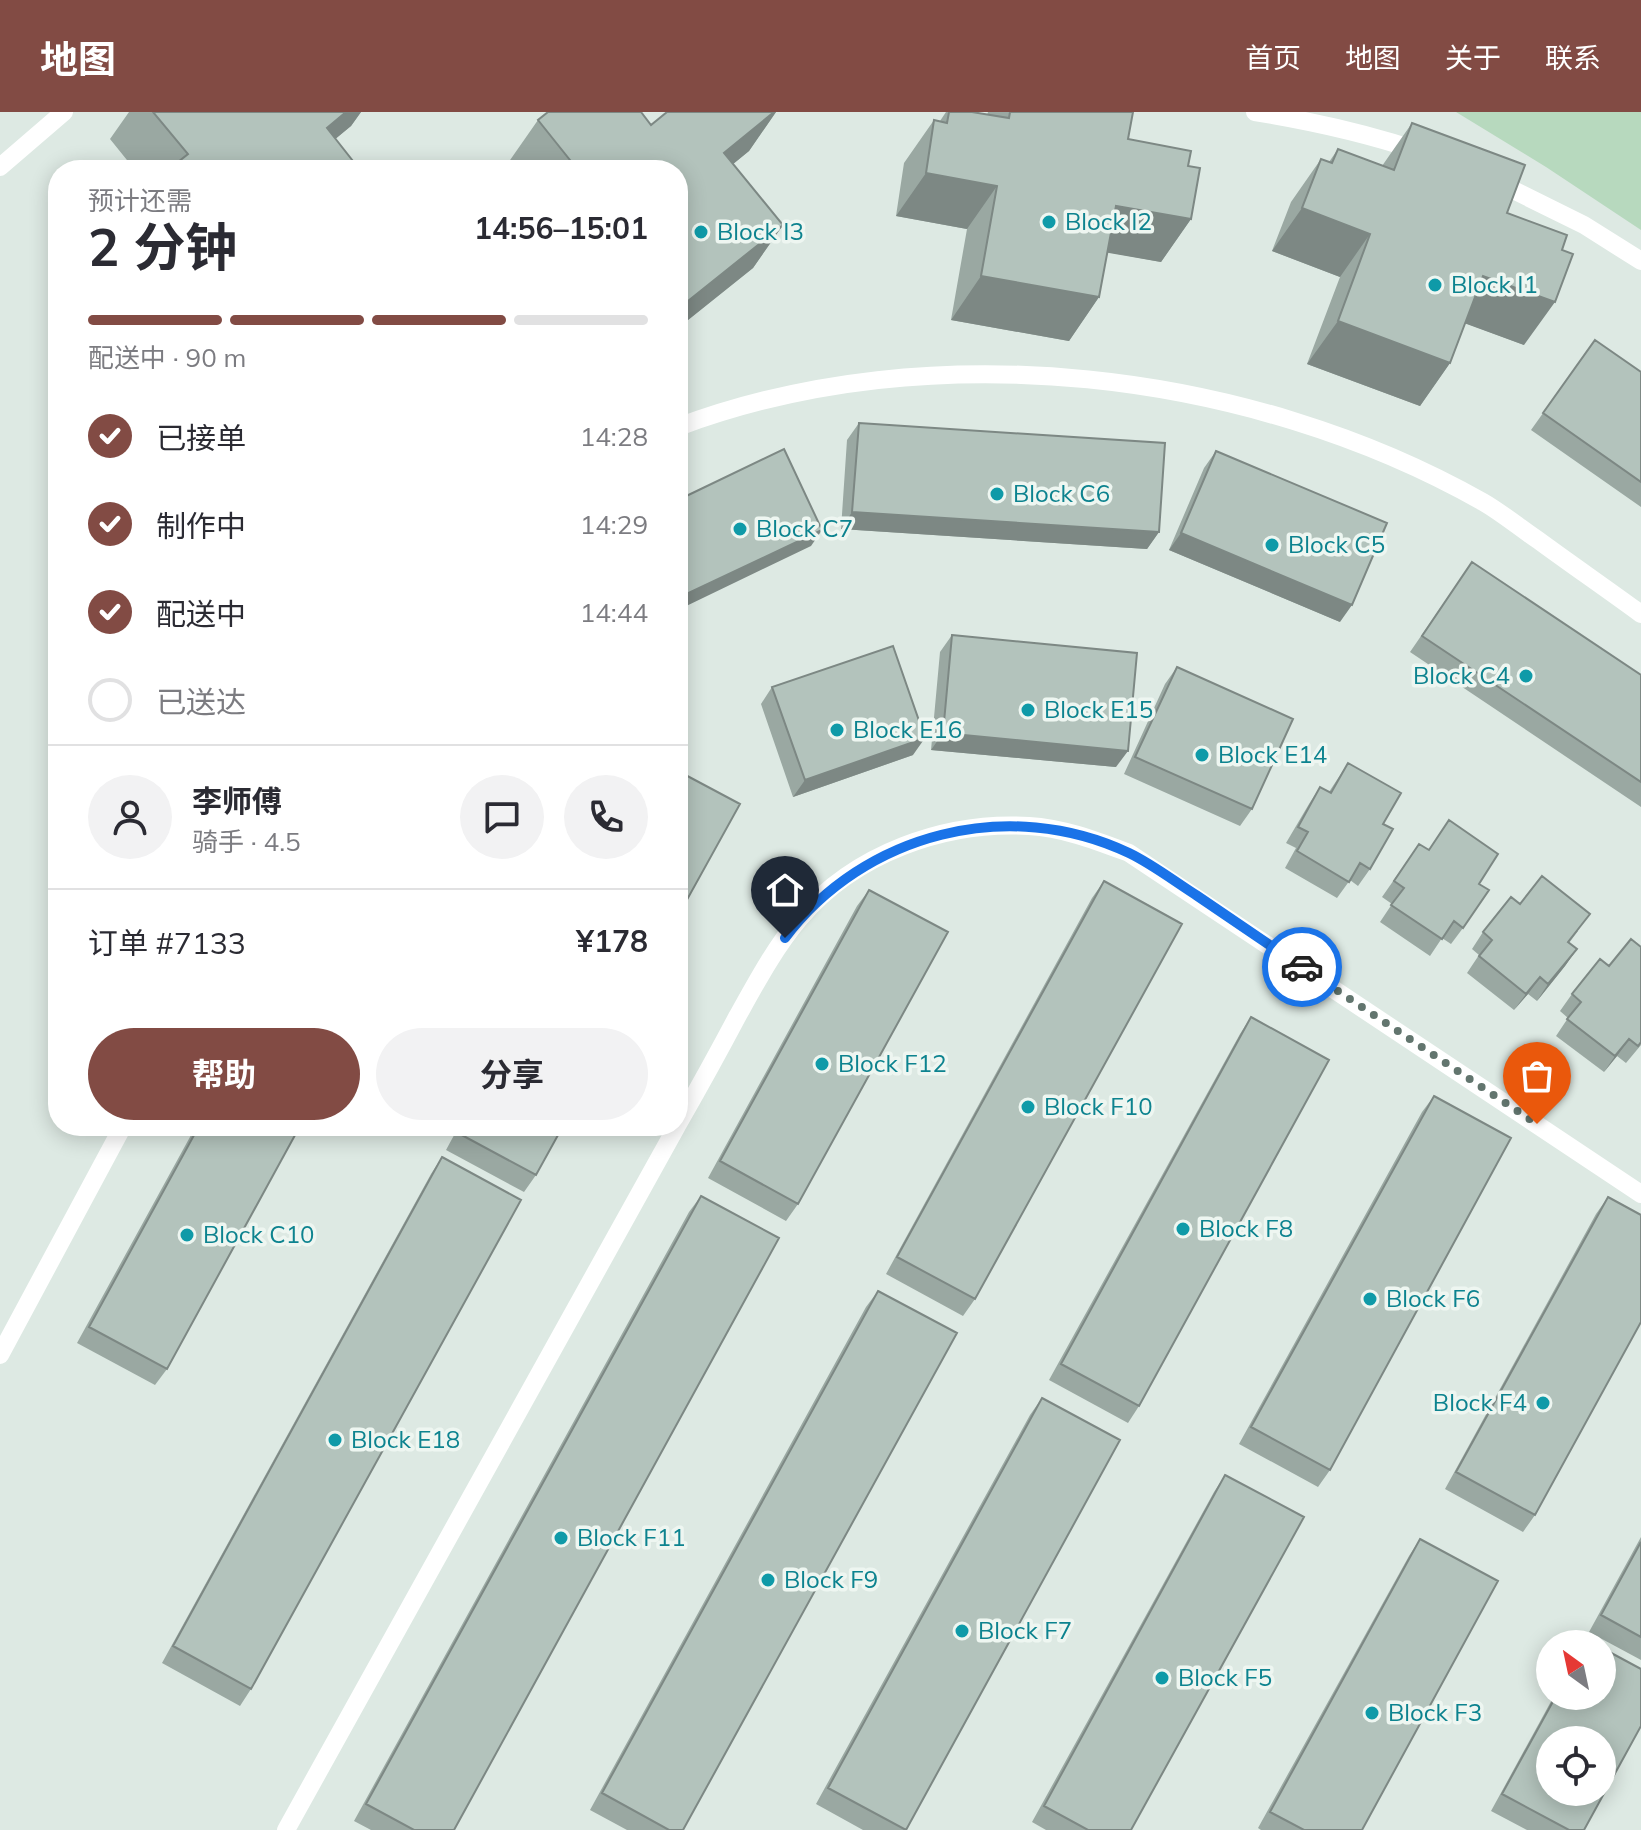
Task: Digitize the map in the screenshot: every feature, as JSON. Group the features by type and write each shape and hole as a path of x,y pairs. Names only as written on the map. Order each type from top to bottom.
{"lane":[{"path":"0,167 64,112"},
{"path":"1255,112 1381,139 1440,158"},
{"path":"1481,175 1520,191 1584,225 1641,261"},
{"path":"688,423 726,409 830,388 981,374 1131,384 1205,397 1307,426 1419,469 1486,504 1641,614"},
{"path":"688,1107 770,959 801,917 839,882 882,855 930,836 980,827 1031,826 1082,836 1129,853 1641,1194"},
{"path":"0,1355 118,1136"},
{"path":"286,1830 672,1136"}],"green space":[{"path":"1456,112 1641,112 1641,230 1546,167"}],"building":[{"path":"153,112 346,112 327,128 352,160 180,160 188,154"},
{"path":"548,112 641,112 651,125 667,112 774,112 724,153 783,225 688,301 688,160 570,160 538,120"},
{"path":"949,112 1009,118 1010,112 1133,112 1128,139 1191,151 1188,166 1200,168 1191,219 1116,206 1099,297 981,276 997,186 926,173 934,120 947,123"},
{"path":"1412,123 1525,165 1507,213 1567,235 1562,250 1573,254 1555,302 1483,276 1450,363 1338,321 1370,234 1302,208 1321,159 1332,163 1338,149 1394,170"},
{"path":"1595,340 1641,372 1641,482 1543,413"},
{"name":"Block C6","path":"859,423 1165,443 1159,532 852,512"},
{"name":"Block C7","path":"784,449 822,530 688,593 688,495"},
{"name":"Block C5","path":"1216,451 1387,523 1352,605 1181,533"},
{"name":"Block C4","path":"1472,562 1641,675 1641,782 1422,636"},
{"name":"Block E15","path":"952,635 1137,653 1128,751 943,733"},
{"name":"Block E16","path":"893,646 925,738 805,780 772,687"},
{"name":"Block E14","path":"1177,667 1293,719 1252,809 1135,757"},
{"path":"1348,763 1401,793 1383,824 1393,829 1370,869 1360,863 1349,882 1297,851 1308,832 1298,827 1320,787 1331,793"},
{"path":"688,776 740,804 688,898"},
{"path":"1449,820 1498,854 1479,884 1489,890 1463,928 1454,921 1442,939 1391,905 1404,888 1394,881 1419,844 1429,850"},
{"path":"1542,876 1590,914 1568,942 1577,949 1548,984 1540,977 1526,994 1479,956 1492,940 1483,932 1511,897 1520,904"},
{"name":"Block F10","path":"1104,881 1182,924 975,1299 897,1257"},
{"name":"Block F12","path":"869,890 948,932 798,1204 720,1161"},
{"path":"1631,939 1641,947 1641,1042 1638,1046 1629,1039 1615,1056 1567,1019 1581,1002 1572,994 1600,959 1609,966"},
{"name":"Block F8","path":"1251,1017 1329,1060 1139,1406 1061,1364"},
{"name":"Block F6","path":"1434,1096 1511,1138 1330,1470 1251,1427"},
{"name":"Block C10","path":"194,1136 295,1136 167,1369 89,1327"},
{"path":"464,1136 557,1136 536,1175"},
{"name":"Block E18","path":"442,1157 521,1200 251,1689 173,1646"},
{"name":"Block F11","path":"701,1196 779,1238 454,1830 414,1830 366,1804"},
{"name":"Block F4","path":"1608,1197 1641,1215 1641,1322 1535,1515 1456,1472"},
{"name":"Block F9","path":"878,1291 957,1333 683,1830 669,1830 602,1793"},
{"name":"Block F7","path":"1042,1398 1120,1440 906,1830 828,1788"},
{"name":"Block F5","path":"1225,1475 1304,1517 1131,1830 1088,1830 1044,1806"},
{"name":"Block F3","path":"1420,1539 1498,1581 1362,1830 1304,1830 1270,1812"},
{"path":"1641,1542 1641,1637 1601,1615"},
{"path":"1616,1656 1641,1669 1641,1726 1616,1772 1616,1726 1539,1726 1548,1710 1616,1710"},
{"path":"1536,1732 1536,1806 1597,1806 1584,1830 1569,1830 1502,1794"}],"way so far":[{"path":"1302,967 1537,1124"}],"place":[{"name":"Block I2","path":"1049,222"},
{"name":"Block I3","path":"701,232"},
{"name":"Block I1","path":"1435,285"},
{"name":"Block C6","path":"997,494"},
{"name":"Block C7","path":"740,529"},
{"name":"Block C5","path":"1272,545"},
{"name":"Block C4","path":"1526,676"},
{"name":"Block E15","path":"1028,710"},
{"name":"Block E16","path":"837,730"},
{"name":"Block E14","path":"1202,755"},
{"name":"Block F12","path":"822,1064"},
{"name":"Block F10","path":"1028,1107"},
{"name":"Block F8","path":"1183,1229"},
{"name":"Block C10","path":"187,1235"},
{"name":"Block F6","path":"1370,1299"},
{"name":"Block F4","path":"1543,1403"},
{"name":"Block E18","path":"335,1440"},
{"name":"Block F11","path":"561,1538"},
{"name":"Block F9","path":"768,1580"},
{"name":"Block F7","path":"962,1631"},
{"name":"Block F5","path":"1162,1678"},
{"name":"Block F3","path":"1372,1713"}],"route":[{"path":"785,938 801,917 839,882 882,855 930,836 980,827 1031,826 1082,836 1129,853 1302,967"}]}
